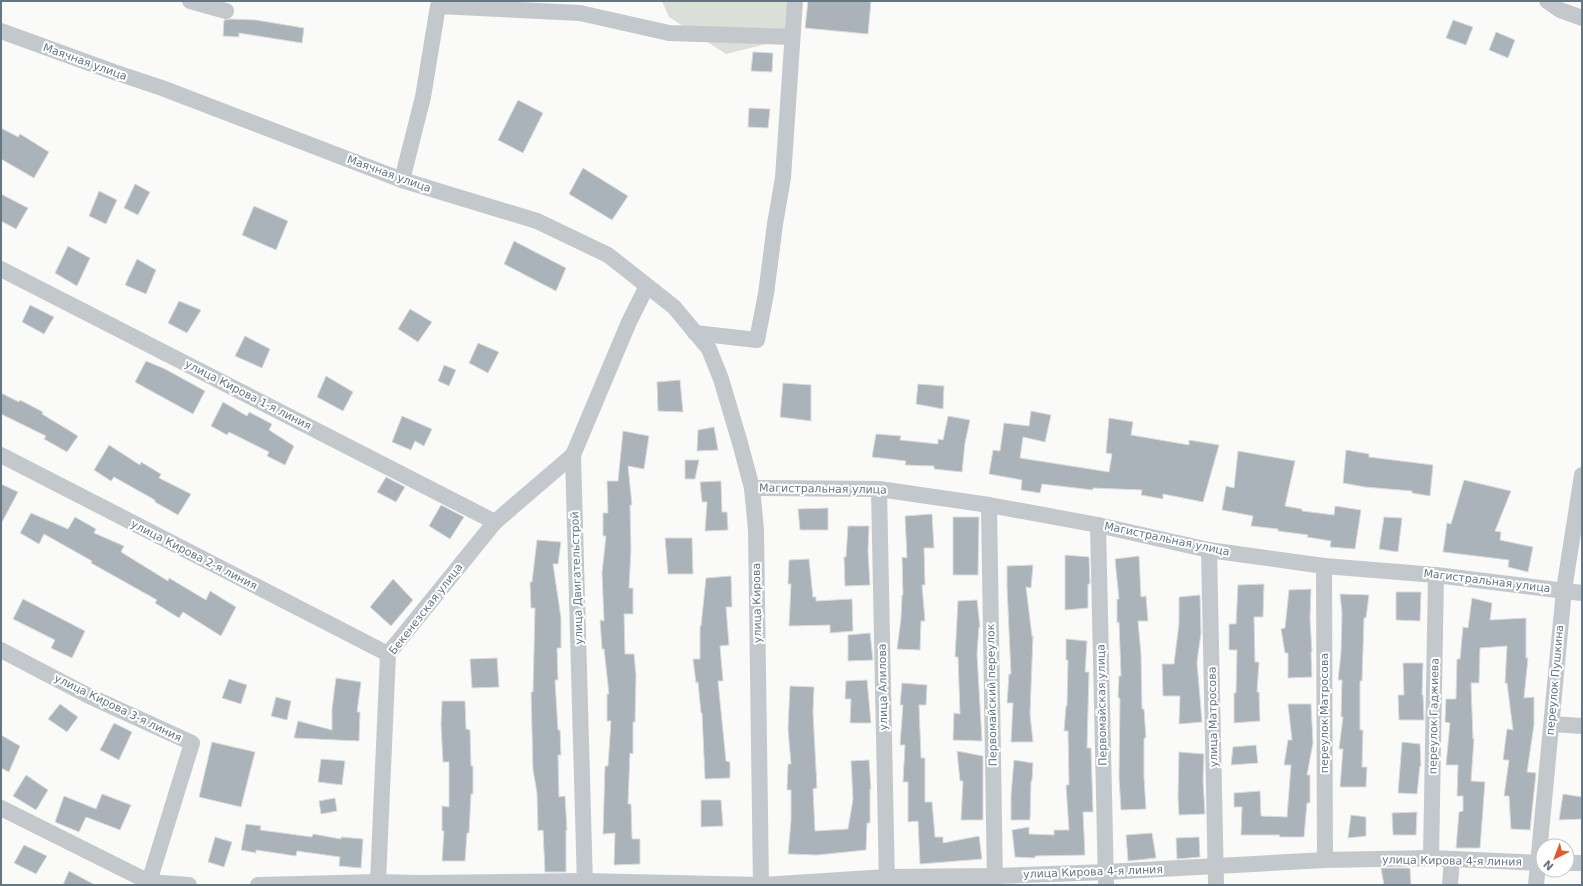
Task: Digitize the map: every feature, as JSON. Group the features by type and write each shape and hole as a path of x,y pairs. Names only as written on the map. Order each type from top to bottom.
{"street":[{"path":"190,1 226,12"},
{"path":"695,333 757,340 766,294 784,178 795,1"},
{"path":"1546,1 1560,10 1582,18"},
{"path":"402,180 423,97 438,6 580,13 669,33 792,37"},
{"name":"Маячная улица","path":"1,31 162,88 402,180 537,221 608,255 674,307 695,333"},
{"name":"улица Кирова 1-я линия","path":"1,269 495,522"},
{"name":"улица Двигательстрой","path":"585,883 573,455 629,322 647,286"},
{"name":"улица Кирова","path":"695,333 709,349 721,379 752,488 756,530 761,885"},
{"name":"улица Кирова 2-я линия","path":"1,455 388,654"},
{"name":"Бекенезская улица","path":"378,882 388,654 495,522 573,455"},
{"name":"переулок Пушкина","path":"1542,838 1564,590 1582,475"},
{"name":"Магистральная улица","path":"752,488 879,489 1098,525 1209,550 1324,566 1436,575 1582,593"},
{"name":"улица Алилова","path":"879,489 887,881"},
{"name":"Первомайский переулок","path":"989,506 994,880"},
{"name":"Первомайская улица","path":"1098,525 1106,878"},
{"name":"улица Матросова","path":"1209,550 1217,867 1216,885"},
{"name":"переулок Матросова","path":"1324,566 1325,860"},
{"name":"переулок Гаджиева","path":"1431,858 1436,575"},
{"name":"улица Кирова 3-я линия","path":"1,650 89,696 192,743 149,882"},
{"path":"1552,724 1582,726"},
{"path":"1,808 149,882 190,885"},
{"name":"улица Кирова 4-я линия","path":"258,885 378,882 418,884 585,883 761,885 887,881 1106,878 1217,867 1325,860 1431,858 1535,863"},
{"path":"1450,885 1452,859"}],"shaded area":[{"path":"662,1 794,1 794,37 726,54 669,17"}],"building":[{"path":"808,1 871,1 868,34 805,28"},
{"path":"224,20 256,20 304,28 302,43 239,33 239,37 223,36"},
{"path":"1453,20 1473,27 1466,45 1446,38"},
{"path":"1496,32 1515,40 1508,58 1489,50"},
{"path":"753,52 773,53 772,72 751,71"},
{"path":"518,100 543,113 523,153 498,140"},
{"path":"749,108 770,109 768,128 748,127"},
{"path":"1,128 18,137 20,134 49,152 34,178 1,159"},
{"path":"583,168 628,196 612,220 569,194"},
{"path":"135,184 150,192 138,215 124,208"},
{"path":"99,191 117,200 106,224 89,216"},
{"path":"1,194 28,208 16,229 1,221"},
{"path":"254,206 288,221 276,250 242,235"},
{"path":"514,241 566,268 556,291 504,264"},
{"path":"68,246 90,258 77,286 55,273"},
{"path":"137,259 156,270 146,294 125,285"},
{"path":"179,301 201,310 187,333 168,323"},
{"path":"30,305 54,317 44,334 22,322"},
{"path":"410,309 432,322 418,342 398,329"},
{"path":"245,336 270,349 262,368 235,356"},
{"path":"478,343 499,352 488,373 469,363"},
{"path":"146,361 165,369 205,391 193,414 135,382"},
{"path":"444,365 456,370 449,386 438,381"},
{"path":"326,376 353,392 343,411 317,397"},
{"path":"680,380 683,412 658,411 657,382"},
{"path":"783,383 811,385 811,421 780,417"},
{"path":"918,384 944,386 943,409 916,404"},
{"path":"1,393 19,402 20,400 43,412 42,414 78,436 67,452 44,439 46,436 1,414"},
{"path":"223,402 247,416 249,412 272,424 269,430 294,446 285,465 267,456 269,452 229,432 227,435 211,426"},
{"path":"1031,411 1051,415 1045,442 1023,437 1020,458 1109,472 1112,454 1106,453 1109,418 1133,422 1131,435 1189,445 1189,440 1219,445 1203,502 1163,494 1163,499 1141,495 1142,490 1093,488 1093,490 1042,484 1040,493 1021,490 1022,480 989,474 993,450 1000,451 1004,423 1029,426"},
{"path":"402,416 432,429 424,446 415,441 411,450 392,442"},
{"path":"948,416 970,420 965,443 962,472 934,469 934,466 905,465 906,461 872,457 876,434 901,436 900,440 938,444 938,439 943,440"},
{"path":"714,427 718,450 697,451 698,430"},
{"path":"623,431 649,436 644,469 628,466 632,505 630,505 631,549 629,588 633,588 633,614 624,614 625,654 634,654 636,675 635,722 633,722 633,754 630,753 628,804 631,804 632,839 640,839 640,864 614,865 615,833 603,834 605,766 608,766 611,721 607,721 607,694 609,694 604,649 602,649 600,620 604,621 602,573 606,536 603,536 603,513 608,513 607,481 618,481"},
{"path":"109,445 140,465 141,462 161,474 159,478 191,494 178,515 114,477 111,481 94,470"},
{"path":"1346,450 1369,454 1369,457 1433,465 1430,496 1412,493 1412,491 1365,487 1343,483"},
{"path":"1238,451 1295,461 1285,506 1302,509 1302,511 1334,515 1335,506 1361,510 1355,549 1330,547 1331,541 1307,537 1308,535 1278,531 1278,529 1251,526 1253,516 1222,510 1226,486 1234,488"},
{"path":"685,460 699,460 695,479 685,479"},
{"path":"386,477 405,487 396,502 377,492"},
{"path":"1464,480 1511,491 1495,531 1501,532 1500,540 1533,547 1528,572 1508,567 1509,560 1443,552 1447,523 1451,524"},
{"path":"721,481 722,512 727,512 728,530 705,531 707,502 702,502 700,482"},
{"path":"1,484 18,492 1,524"},
{"path":"441,505 464,517 450,539 429,526"},
{"path":"828,508 828,530 800,530 798,509"},
{"path":"31,513 68,529 75,517 96,529 94,533 124,546 121,552 168,581 169,578 206,600 210,591 236,607 221,636 183,612 179,618 155,603 157,600 91,563 92,561 44,534 39,544 20,533"},
{"path":"932,514 934,548 924,548 925,585 922,585 925,621 921,621 920,650 897,649 903,595 902,557 907,558 905,516"},
{"path":"953,517 979,517 978,575 953,575"},
{"path":"1384,517 1402,518 1398,552 1379,549"},
{"path":"848,526 869,526 868,551 870,585 845,586 844,557 846,557"},
{"path":"665,538 692,538 693,574 668,574"},
{"path":"537,540 561,542 558,564 553,564 561,618 561,648 557,648 558,680 555,680 561,755 558,755 559,797 565,796 567,830 566,872 545,872 543,830 538,831 537,793 533,770 531,692 533,692 535,608 531,608 530,582 532,582"},
{"path":"1065,555 1089,557 1090,584 1088,584 1088,608 1065,610"},
{"path":"1139,556 1141,597 1146,596 1148,621 1138,621 1141,654 1142,709 1144,709 1146,738 1144,738 1144,777 1146,809 1121,810 1119,777 1120,698 1118,698 1119,676 1121,676 1119,622 1117,623 1117,599 1119,599 1115,559"},
{"path":"809,559 813,597 816,597 816,601 852,599 853,631 830,633 830,625 789,626 791,584 788,584 789,560"},
{"path":"1033,565 1031,588 1026,587 1033,636 1030,714 1033,742 1011,742 1013,703 1007,703 1009,674 1011,674 1007,566"},
{"path":"731,576 732,607 726,607 729,645 720,646 723,681 718,681 726,761 730,762 730,778 705,779 702,713 693,659 700,659 700,626 706,578"},
{"path":"393,579 413,600 391,626 370,607"},
{"path":"1264,584 1263,617 1254,617 1255,662 1259,662 1257,692 1259,692 1260,721 1234,723 1234,693 1236,693 1237,650 1229,650 1229,624 1236,624 1238,585"},
{"path":"1311,589 1310,619 1312,677 1288,678 1288,653 1285,653 1281,629 1285,628 1289,590"},
{"path":"1396,592 1421,592 1420,621 1396,620"},
{"path":"1340,594 1369,595 1366,618 1364,618 1362,681 1360,681 1360,730 1363,730 1362,767 1367,767 1366,787 1340,787 1343,749 1339,749 1343,717 1341,717 1342,680 1338,680 1341,653 1342,613"},
{"path":"1200,595 1201,633 1197,662 1202,722 1179,724 1180,696 1163,696 1162,664 1174,664 1179,623 1179,597"},
{"path":"1472,598 1492,603 1490,620 1526,618 1526,658 1528,658 1524,698 1534,697 1534,725 1527,772 1536,773 1530,830 1511,829 1509,796 1504,796 1509,760 1503,760 1507,729 1513,730 1507,683 1505,683 1507,646 1480,648 1479,683 1471,683 1474,739 1471,781 1485,782 1480,848 1456,848 1459,812 1463,811 1463,796 1457,796 1458,765 1446,765 1450,723 1445,722 1446,699 1456,699 1457,659 1460,659 1463,627 1468,628"},
{"path":"23,599 85,631 72,658 51,648 55,640 13,619"},
{"path":"977,600 980,627 977,654 982,741 953,740 954,713 960,714 958,657 955,657 958,601"},
{"path":"870,633 873,660 848,661 848,635"},
{"path":"1066,639 1087,641 1085,672 1089,672 1087,748 1091,748 1093,812 1083,812 1085,855 1035,856 1035,858 1015,857 1012,830 1029,827 1029,834 1054,835 1054,830 1069,830 1066,785 1069,785 1068,731 1064,731 1067,706 1068,660 1066,660"},
{"path":"497,658 499,687 472,688 470,659"},
{"path":"1403,663 1423,663 1422,695 1424,720 1399,720 1398,695 1404,695"},
{"path":"336,678 361,682 357,712 360,712 359,741 294,738 298,721 332,730 332,709"},
{"path":"229,679 247,685 241,704 222,698"},
{"path":"867,680 871,723 850,723 851,699 845,699 846,681"},
{"path":"902,683 927,685 926,705 919,705 921,758 925,758 925,802 932,802 935,837 943,837 943,843 979,836 982,859 920,864 918,821 908,822 908,782 903,782 905,745 900,745 903,705 900,705"},
{"path":"790,686 814,687 813,712 817,788 813,789 815,831 848,829 853,799 851,761 869,760 871,789 870,823 867,823 866,850 817,855 788,854 791,821 791,790 787,790 788,764 791,764 788,729"},
{"path":"276,697 291,701 287,720 271,716"},
{"path":"442,701 465,701 466,729 470,730 471,766 473,766 473,794 471,794 469,833 467,833 465,861 442,861 444,831 442,831 442,806 449,807 449,762 443,762 441,725"},
{"path":"60,704 78,717 67,732 48,719"},
{"path":"1288,704 1311,704 1313,743 1307,775 1310,775 1310,803 1307,803 1304,837 1279,837 1280,835 1241,835 1242,807 1234,807 1234,793 1260,791 1261,816 1287,817 1291,765 1284,765 1288,740 1292,740"},
{"path":"114,723 132,732 119,760 100,750"},
{"path":"1,735 20,746 9,772 1,768"},
{"path":"212,742 255,752 241,807 199,797"},
{"path":"1402,742 1420,744 1421,766 1417,794 1398,793"},
{"path":"1256,745 1258,763 1231,765 1233,747"},
{"path":"957,751 983,756 983,820 961,820 963,781 960,781"},
{"path":"1179,752 1204,754 1203,780 1205,814 1179,815"},
{"path":"321,759 345,761 342,785 318,782"},
{"path":"1014,760 1033,763 1030,820 1011,820 1011,795"},
{"path":"26,775 48,790 36,810 13,796"},
{"path":"102,794 131,805 120,830 86,817 79,832 55,822 64,796 96,809"},
{"path":"1563,794 1582,797 1582,819 1559,820"},
{"path":"335,798 337,811 321,814 319,801"},
{"path":"701,800 721,800 723,826 701,827"},
{"path":"1417,812 1416,835 1393,835 1392,813"},
{"path":"1351,815 1366,817 1366,836 1348,838"},
{"path":"246,824 261,826 260,830 312,837 313,834 341,839 341,837 363,839 361,868 339,866 340,857 297,851 296,856 256,850 256,853 241,850"},
{"path":"1152,833 1156,858 1128,861 1126,835"},
{"path":"215,837 232,842 224,867 208,862"},
{"path":"1199,837 1200,857 1177,859 1176,838"},
{"path":"24,845 47,856 36,874 14,863"},
{"path":"1381,868 1410,868 1411,885 1384,885"},
{"path":"69,871 95,885 63,885"}]}
